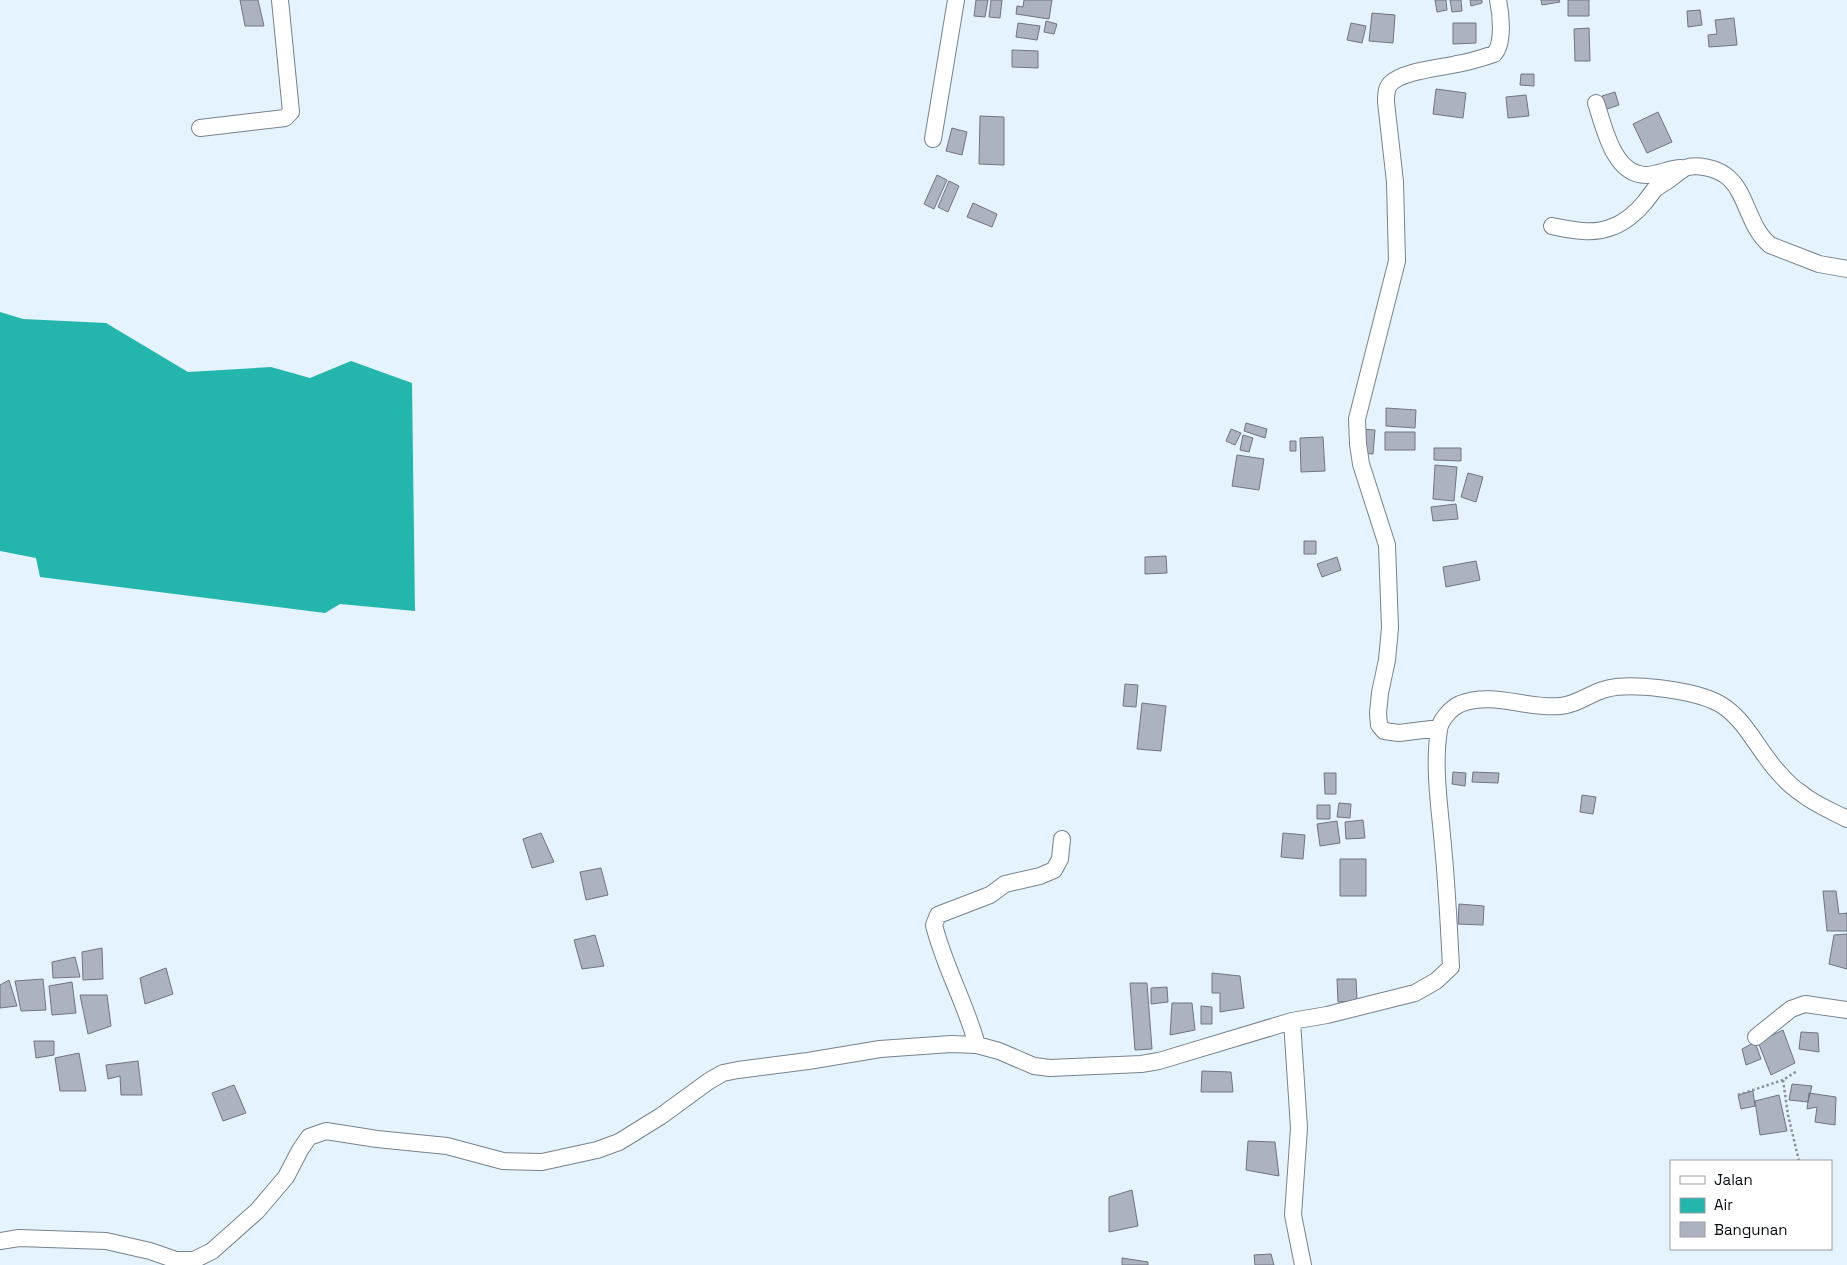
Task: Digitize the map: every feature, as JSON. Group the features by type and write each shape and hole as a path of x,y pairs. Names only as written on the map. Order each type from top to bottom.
{"street":[{"path":"200,128 285,118 291,112 280,0"},
{"path":"933,139 956,0"},
{"path":"1439,728 1399,733 1384,731 1379,725 1380,692 1387,660 1390,628 1387,545 1361,464 1357,419 1397,261 1395,182 1386,102 1387,90 1390,84 1397,79 1418,71 1459,64 1494,54 1500,45 1501,23 1498,0"},
{"path":"1596,103 1613,150 1619,160 1634,173 1645,175 1677,168 1697,167 1723,174 1731,179 1753,224 1764,240 1770,245 1819,264 1847,269"},
{"path":"1552,226 1578,232 1611,228 1632,214 1654,190 1685,168"},
{"path":"0,1240 19,1238 106,1240 150,1251 176,1260 194,1260 212,1251 257,1211 286,1177 309,1137 326,1131 377,1139 447,1146 502,1162 542,1162 597,1150 619,1142 661,1116 709,1080 723,1074 880,1049 944,1044 978,1045 999,1051 1034,1066 1050,1068 1141,1064 1182,1054 1292,1021 1327,1016 1415,993 1436,981 1451,967 1446,873 1437,784 1439,728 1452,708 1460,704 1485,698 1560,707 1577,702 1605,689 1622,686 1684,692 1714,701 1724,707 1750,732 1778,772 1801,794 1847,819"},
{"path":"978,1045 972,1024 942,953 934,924 935,921 942,914 990,895 1004,884 1040,876 1054,870 1060,859 1062,839"},
{"path":"1756,1037 1791,1008 1805,1004 1847,1010"},
{"path":"1292,1021 1299,1128 1293,1215 1303,1265"}],"path":[{"path":"1738,1095 1783,1080 1797,1071"},
{"path":"1783,1080 1788,1115 1800,1160"}],"water":[{"path":"0,312 23,319 106,323 188,372 271,367 310,378 351,361 412,383 415,611 340,604 325,613 40,577 36,558 0,551"}],"building":[{"path":"240,0 258,0 264,26 245,26"},
{"path":"976,0 988,0 985,17 974,16"},
{"path":"991,0 1002,0 1000,18 989,17"},
{"path":"1024,0 1052,0 1049,19 1016,14 1017,6 1023,7"},
{"path":"1435,0 1446,0 1447,10 1437,12"},
{"path":"1450,0 1461,0 1462,11 1452,12"},
{"path":"1470,0 1482,0 1482,3 1471,6"},
{"path":"1541,0 1559,0 1560,2 1542,5"},
{"path":"1568,0 1589,0 1589,16 1568,16"},
{"path":"1700,10 1702,25 1688,27 1687,11"},
{"path":"1372,13 1395,15 1393,43 1369,41"},
{"path":"1734,18 1737,45 1709,47 1708,35 1717,34 1715,20"},
{"path":"1046,21 1057,24 1054,34 1044,32"},
{"path":"1018,23 1040,26 1037,40 1016,37"},
{"path":"1351,23 1366,26 1362,43 1347,40"},
{"path":"1453,23 1476,23 1476,43 1453,44"},
{"path":"1589,28 1590,61 1575,61 1574,29"},
{"path":"1012,50 1038,51 1038,68 1012,67"},
{"path":"1521,74 1534,74 1534,86 1520,85"},
{"path":"1436,89 1466,93 1463,118 1433,114"},
{"path":"1615,92 1619,105 1607,109 1602,96"},
{"path":"1526,95 1529,116 1508,118 1506,97"},
{"path":"1658,112 1672,142 1647,153 1633,124"},
{"path":"980,116 1004,117 1004,165 979,164"},
{"path":"952,128 967,132 962,155 946,151"},
{"path":"937,175 947,180 934,209 924,204"},
{"path":"949,181 959,186 948,212 938,207"},
{"path":"973,203 997,214 992,227 967,217"},
{"path":"1386,408 1416,410 1415,428 1386,426"},
{"path":"1246,423 1267,429 1265,438 1244,431"},
{"path":"1231,429 1241,433 1235,445 1226,441"},
{"path":"1361,429 1375,430 1373,454 1360,453"},
{"path":"1385,432 1415,432 1415,450 1385,450"},
{"path":"1243,435 1253,438 1249,452 1240,450"},
{"path":"1323,437 1325,471 1301,472 1300,438"},
{"path":"1290,441 1296,441 1296,451 1290,451"},
{"path":"1434,448 1461,448 1461,461 1434,460"},
{"path":"1237,455 1264,459 1259,490 1232,486"},
{"path":"1435,465 1457,467 1454,501 1433,499"},
{"path":"1468,473 1483,477 1476,502 1461,497"},
{"path":"1456,504 1458,519 1433,521 1431,507"},
{"path":"1304,541 1316,541 1316,554 1304,554"},
{"path":"1166,556 1167,573 1145,574 1145,557"},
{"path":"1337,557 1341,570 1322,577 1317,564"},
{"path":"1476,561 1480,580 1446,587 1443,567"},
{"path":"1125,684 1138,685 1136,707 1123,706"},
{"path":"1142,703 1166,706 1161,751 1137,749"},
{"path":"1453,772 1466,773 1465,786 1452,784"},
{"path":"1473,772 1499,773 1498,783 1472,782"},
{"path":"1324,773 1336,773 1336,794 1325,794"},
{"path":"1582,795 1596,797 1593,814 1580,812"},
{"path":"1339,803 1351,804 1350,818 1337,817"},
{"path":"1317,805 1330,805 1330,819 1317,819"},
{"path":"1363,820 1365,838 1346,839 1345,822"},
{"path":"1337,821 1340,843 1320,846 1317,824"},
{"path":"541,833 554,862 532,868 523,839"},
{"path":"1283,833 1305,835 1303,859 1281,857"},
{"path":"1340,859 1366,859 1366,896 1340,896"},
{"path":"601,868 608,895 586,900 580,872"},
{"path":"1823,891 1836,891 1839,914 1847,913 1847,931 1827,931"},
{"path":"1459,904 1484,906 1483,925 1458,924"},
{"path":"1847,934 1847,969 1829,964 1834,935"},
{"path":"595,935 604,966 582,969 574,940"},
{"path":"102,948 103,979 83,980 82,952"},
{"path":"75,957 80,977 53,978 52,962"},
{"path":"166,968 173,994 145,1004 140,978"},
{"path":"1212,973 1240,976 1244,1008 1220,1012 1220,993 1212,993"},
{"path":"43,979 46,1010 21,1011 15,981"},
{"path":"1337,979 1356,979 1357,1001 1338,1002"},
{"path":"9,980 17,1006 0,1008 0,985"},
{"path":"72,982 76,1013 52,1015 49,986"},
{"path":"1130,983 1147,983 1152,1049 1135,1050"},
{"path":"1167,987 1168,1002 1151,1004 1151,988"},
{"path":"80,995 107,995 111,1026 88,1034"},
{"path":"1172,1003 1192,1003 1195,1030 1170,1035"},
{"path":"1201,1006 1212,1007 1212,1024 1201,1024"},
{"path":"1783,1030 1795,1063 1771,1075 1758,1042"},
{"path":"1801,1032 1818,1033 1819,1052 1799,1049"},
{"path":"34,1041 54,1041 54,1055 36,1058"},
{"path":"1755,1042 1761,1059 1746,1065 1742,1049"},
{"path":"79,1053 86,1091 60,1091 55,1058"},
{"path":"138,1061 142,1095 121,1095 120,1076 108,1079 106,1065"},
{"path":"1202,1071 1231,1072 1233,1092 1201,1092"},
{"path":"1792,1084 1812,1086 1808,1102 1789,1100"},
{"path":"234,1085 246,1113 223,1121 212,1093"},
{"path":"1753,1091 1755,1106 1741,1109 1738,1095"},
{"path":"1809,1093 1836,1097 1835,1125 1815,1122 1817,1107 1807,1109"},
{"path":"1779,1095 1787,1131 1760,1135 1755,1101"},
{"path":"1248,1141 1275,1142 1279,1176 1246,1170"},
{"path":"1132,1190 1138,1226 1109,1232 1109,1197"},
{"path":"1271,1254 1274,1265 1255,1265 1254,1255"},
{"path":"1122,1258 1148,1262 1148,1265 1122,1265"}]}
